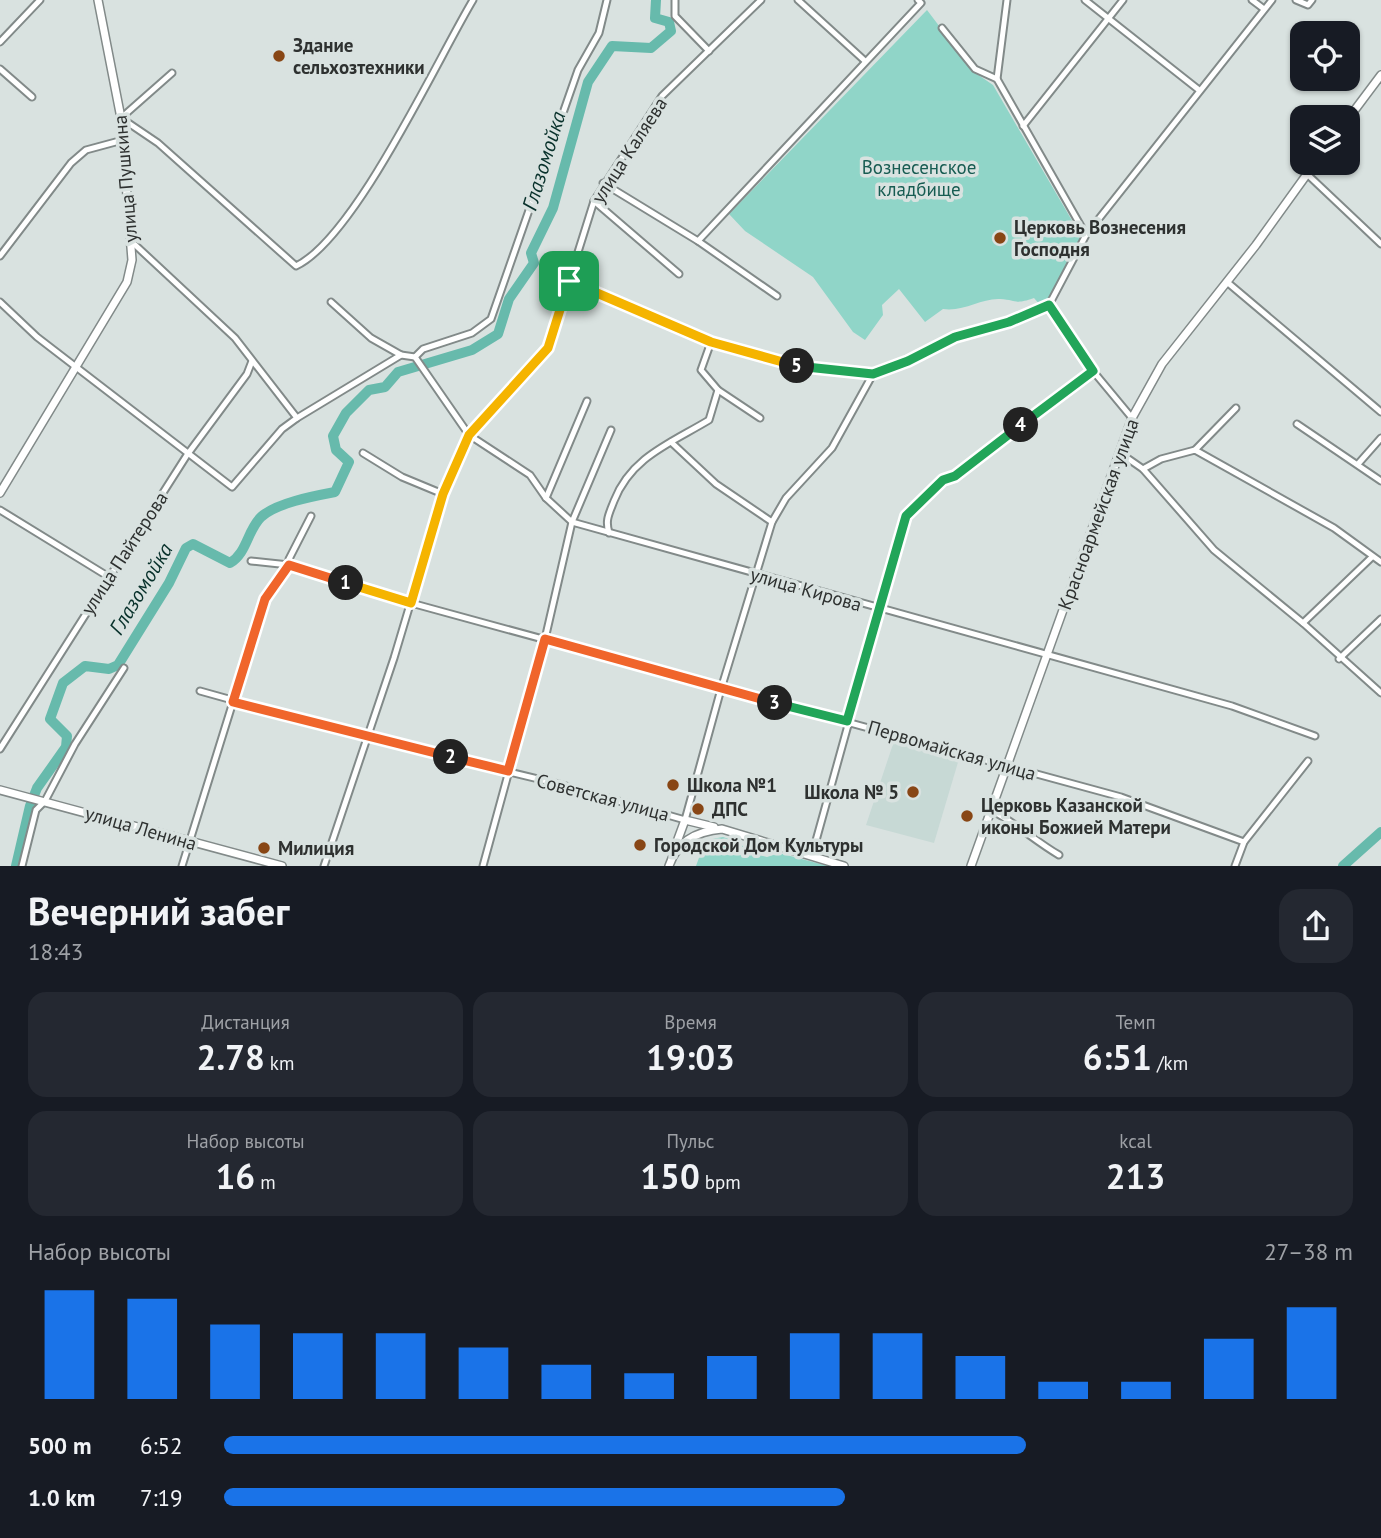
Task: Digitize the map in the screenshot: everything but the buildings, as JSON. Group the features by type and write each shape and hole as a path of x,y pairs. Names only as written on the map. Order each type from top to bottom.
{"main road":[{"name":"улица Пушкина","path":"0,493 127,282 132,242 121,118 98,0"},
{"path":"1358,105 1381,75"},
{"name":"Красноармейская улица","path":"971,866 1132,418 1162,364 1306,175"},
{"name":"улица Ленина","path":"0,790 282,866"},
{"path":"670,863 685,820"},
{"name":"Советская улица","path":"685,820 845,866"},
{"name":"Советская улица","path":"670,863 684,843 702,831 722,829"}],"street":[{"path":"0,42 40,0"},
{"path":"172,74 121,118 158,143 284,259 296,266 312,258 337,230 389,150 473,0"},
{"path":"331,302 371,338 401,355 415,357 423,349 472,333 491,319 578,70 599,33 607,0"},
{"path":"675,0 674,16 709,51"},
{"name":"улица Каляева","path":"324,866 368,738 443,494 469,435 548,348 594,201 603,183 662,96 761,0"},
{"path":"798,0 865,61"},
{"path":"698,241 921,3 918,0"},
{"path":"997,79 1007,0"},
{"path":"1085,0 1199,90"},
{"path":"1023,125 1123,0"},
{"path":"1252,0 1264,9"},
{"path":"569,281 711,342 783,364 873,374 908,361 955,337 1009,322 1049,305 1086,235 1272,0"},
{"path":"1296,0 1308,5 1312,0"},
{"path":"942,27 975,69 997,79 1086,235"},
{"path":"0,69 32,97"},
{"path":"0,256 71,163 86,150 123,140"},
{"path":"1308,175 1381,244"},
{"path":"603,183 698,241 777,296"},
{"path":"594,201 679,275"},
{"path":"132,242 235,338 297,418"},
{"path":"1227,282 1381,412"},
{"path":"0,302 37,337 232,487 282,429 401,355"},
{"path":"1049,305 1093,371 1132,418"},
{"path":"711,342 701,370 718,390 760,418"},
{"name":"улица Кирова","path":"415,357 469,435 530,475 546,498 572,522 1232,706 1315,736"},
{"name":"улица Пайтерова","path":"0,749 187,455 247,374 252,361"},
{"path":"812,855 906,516 943,480 955,476 1093,371"},
{"path":"685,820 721,689 772,522 786,498 832,448 873,374"},
{"path":"609,533 606,522 620,486 636,464 709,420 718,390"},
{"path":"546,498 587,401"},
{"path":"1143,469 1161,459 1195,450 1236,408"},
{"path":"1297,424 1381,481"},
{"path":"483,866 545,639 572,522 611,430"},
{"path":"1358,464 1381,438"},
{"path":"671,442 716,484 772,522"},
{"path":"1195,450 1334,528 1381,562"},
{"path":"363,453 402,477 443,494"},
{"path":"1120,453 1143,469 1214,550 1303,623 1339,659 1381,694"},
{"path":"0,510 109,577"},
{"path":"182,866 265,599 289,565 289,559 311,516"},
{"path":"1303,623 1372,557"},
{"name":"Первомайская улица","path":"251,561 289,565 411,603 1008,765 1163,810 1244,842"},
{"path":"1339,659 1381,618"},
{"path":"22,866 36,810 45,801 75,744 124,668"},
{"name":"Советская улица","path":"200,691 368,738 508,771 685,820"},
{"path":"1235,866 1244,842 1308,761"},
{"path":"992,810 1018,824 1035,841 1059,855"}],"shaded area":[{"name":"Школа № 5","path":"894,741 959,759 934,843 866,825"}],"green space":[{"name":"Вознесенское кладбище","path":"927,10 974,72 993,85 1081,236 1051,297 1040,305 1034,298 1019,302 993,299 958,309 943,309 925,322 899,289 882,305 883,315 865,340 853,332 813,277 745,231 729,214"},
{"path":"723,837 755,854 767,857 779,853 828,866 696,866 700,855 689,849 701,841"}],"waterway":[{"name":"Глазомойка","path":"16,866 37,788 66,747 67,736 50,719 63,683 85,666 109,669 118,665 169,583 186,548 193,544 230,563 240,554 256,523 268,512 296,501 335,492 349,462 336,450 333,436 346,413 369,390 385,387 398,372 472,350 498,334 509,299 534,263 531,253 553,208 588,82 612,46 651,48 671,31 669,22 655,18 656,0"},
{"path":"1343,866 1381,832"}],"place":[{"name":"Здание сельхозтехники","path":"279,56"},
{"name":"Церковь Вознесения Господня","path":"1000,238"},
{"name":"Школа №1","path":"673,785"},
{"name":"Школа № 5","path":"913,792"},
{"name":"ДПС","path":"698,809"},
{"name":"Церковь Казанской иконы Божией Матери","path":"967,816"},
{"name":"Городской Дом Культуры","path":"640,845"},
{"name":"Милиция","path":"264,848"}],"route":[{"path":"569,281 711,342 783,364 873,374 908,361 955,337 1009,322 1049,305 1093,371 955,476 943,480 906,516 847,721 721,689 545,639 508,771 233,702 265,599 289,565 411,603 443,494 469,435 548,348 569,281"}]}
